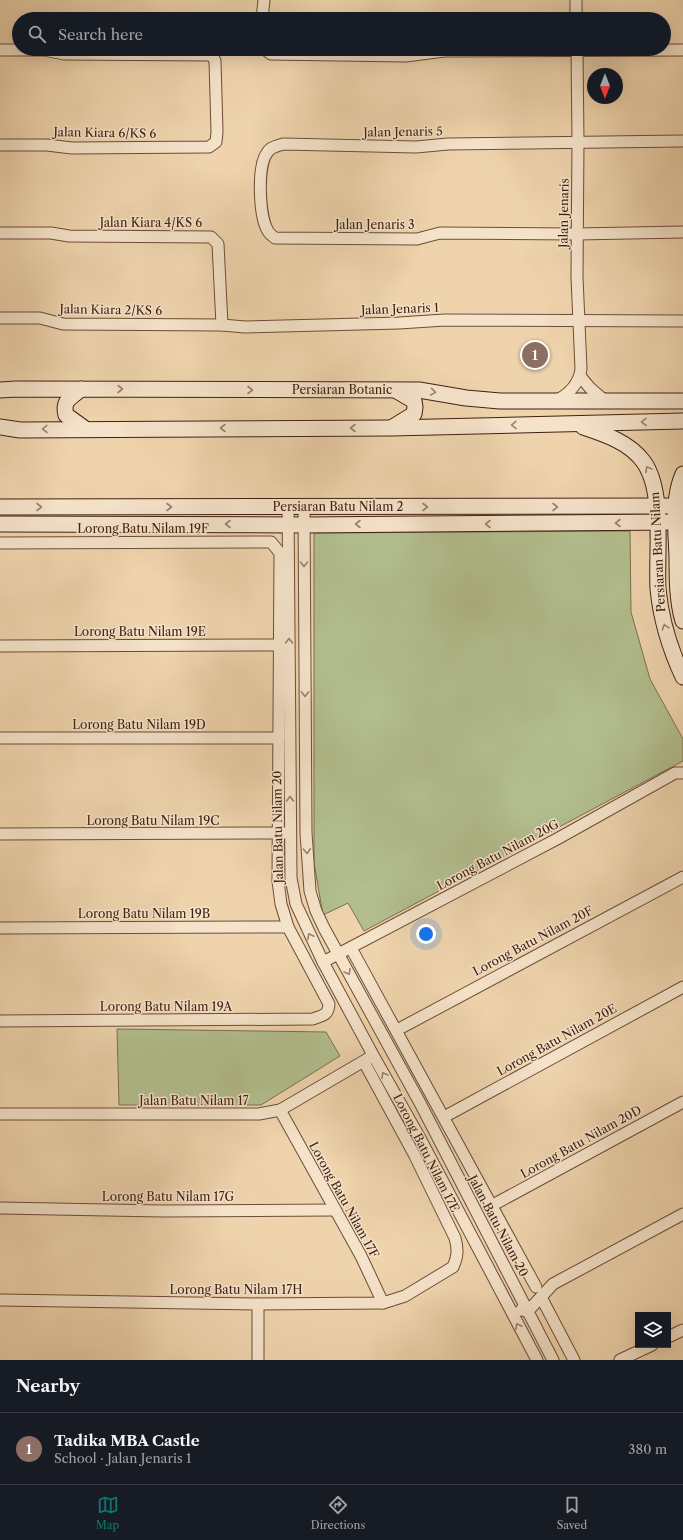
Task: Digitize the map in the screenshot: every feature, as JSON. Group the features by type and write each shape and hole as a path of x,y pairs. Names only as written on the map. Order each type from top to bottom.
{"main road":[{"path":"81,389 66,401 64,408 66,416 84,428"},
{"name":"Persiaran Botanic","path":"0,390 419,390 466,398 500,401 683,401"},
{"path":"392,428 414,414 415,407 414,401 394,390"},
{"path":"0,427 20,430 84,428 392,428 683,421"},
{"name":"Persiaran Batu Nilam","path":"572,424 611,436 635,452 643,461 652,478 657,507 658,589 662,616 677,664 683,677"},
{"name":"Persiaran Batu Nilam","path":"683,474 678,484 676,506 678,583 683,621"},
{"name":"Persiaran Batu Nilam 2","path":"0,507 676,506"},
{"name":"Persiaran Batu Nilam 2","path":"0,524 676,522"}],"street":[{"path":"576,0 576,12"},
{"path":"262,12 263,2"},
{"name":"Jalan Kiara 6/KS 6","path":"0,50 12,50"},
{"path":"671,50 683,50"},
{"name":"Jalan Kiara 6/KS 6","path":"0,145 47,145 72,148 209,147 216,142 217,132 215,61 214,57 212,56"},
{"name":"Jalan Jenaris","path":"577,56 577,234 580,376"},
{"path":"578,141 683,141"},
{"name":"Jalan Jenaris 5","path":"260,187 264,160 267,152 273,147 283,144 416,147 448,144 578,141"},
{"name":"Jalan Jenaris 3","path":"260,187 262,215 268,232 275,238 418,240 440,233 577,234 683,232"},
{"name":"Jalan Kiara 4/KS 6","path":"0,233 51,233 69,236 211,237 218,244 222,325"},
{"name":"Jalan Kiara 2/KS 6","path":"0,318 40,318 63,324 222,325"},
{"name":"Jalan Jenaris 1","path":"222,325 252,326 399,323 445,320 683,321"},
{"path":"554,401 567,394 580,376 590,388 605,401"},
{"name":"Jalan Batu Nilam 20","path":"288,507 290,833 291,878 296,904 368,1058 421,1140 537,1360"},
{"name":"Jalan Batu Nilam 20","path":"304,507 306,833 310,891 316,911 420,1103 553,1360"},
{"name":"Lorong Batu Nilam 19F","path":"0,543 138,541 271,542 280,553 279,645"},
{"path":"279,645 278,881 281,904 288,927"},
{"name":"Lorong Batu Nilam 19E","path":"0,646 279,645"},
{"name":"Lorong Batu Nilam 19D","path":"0,738 279,738"},
{"name":"Lorong Batu Nilam 20G","path":"323,962 557,838 675,773 683,774"},
{"name":"Lorong Batu Nilam 19C","path":"0,834 306,833"},
{"name":"Lorong Batu Nilam 20F","path":"397,1030 683,877"},
{"name":"Lorong Batu Nilam 19B","path":"0,928 288,927"},
{"name":"Lorong Batu Nilam 19A","path":"0,1021 313,1019 326,1015 329,1010 329,1004 288,927"},
{"path":"351,948 539,1292 574,1360"},
{"name":"Lorong Batu Nilam 20E","path":"444,1117 683,987"},
{"name":"Jalan Batu Nilam 17","path":"0,1114 259,1114 280,1110 368,1058"},
{"name":"Lorong Batu Nilam 17E","path":"368,1058 455,1238 458,1248 457,1258"},
{"name":"Lorong Batu Nilam 20D","path":"492,1206 683,1102"},
{"name":"Jalan Batu Nilam 20","path":"420,1103 414,1103 410,1107 422,1131 421,1140"},
{"name":"Lorong Batu Nilam 17F","path":"280,1110 361,1256 383,1303"},
{"name":"Lorong Batu Nilam 17G","path":"0,1208 162,1211 335,1210"},
{"path":"518,1291 539,1292 683,1214"},
{"name":"Lorong Batu Nilam 17H","path":"0,1300 258,1304 383,1303 405,1296 425,1285 453,1267 457,1258"},
{"path":"484,1258 500,1272 520,1309 528,1311 539,1292"},
{"path":"258,1304 258,1360"},
{"path":"671,1336 683,1330"},
{"path":"620,1360 646,1348"}],"green space":[{"path":"630,531 631,612 650,679 683,739 683,761 364,931 348,903 323,915 314,863 314,533"},
{"path":"117,1029 326,1032 340,1056 261,1105 119,1105"}],"place":[{"name":"Tadika MBA Castle","path":"535,355"}]}
